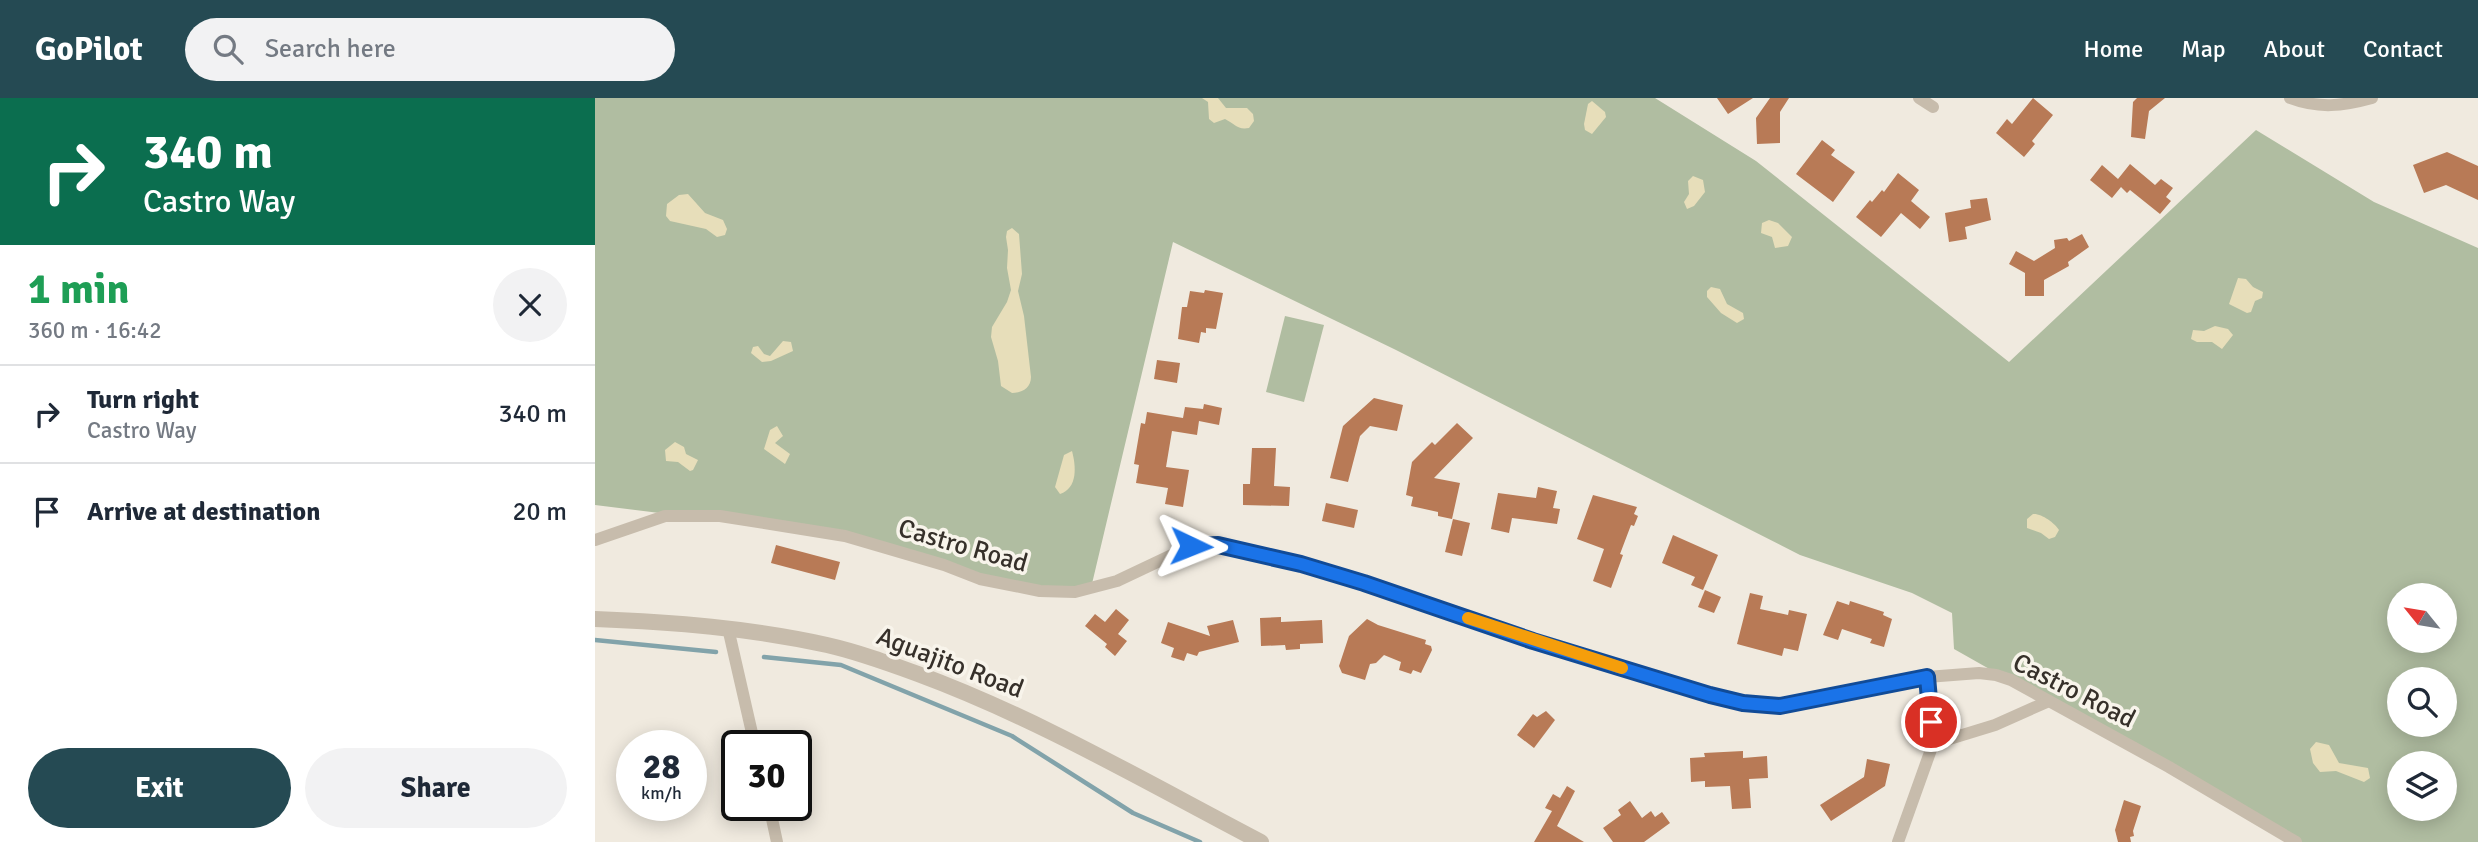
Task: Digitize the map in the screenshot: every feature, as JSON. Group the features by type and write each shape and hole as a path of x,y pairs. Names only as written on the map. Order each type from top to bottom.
{"street":[{"path":"1919,98 1933,107"},
{"path":"2290,98 2314,106 2331,107 2372,98"},
{"name":"Castro Road","path":"595,540 666,516 720,516 845,536 944,565 980,579 1040,591 1075,592 1117,582 1183,548 1205,544 1218,545 1280,558 1364,583 1533,641 1743,703 1780,706 1927,677 1996,675 2169,767 2296,842"},
{"name":"Aguajito Road","path":"595,619 672,622 728,628 828,645 940,682 1011,711 1261,842"},
{"path":"728,628 751,730"},
{"path":"1898,842 1933,744 1927,677"},
{"path":"1933,744 1995,725 2049,701"},
{"path":"772,821 777,842"}],"green space":[{"path":"595,98 1655,98 1756,161 2009,362 2256,130 2374,202 2478,248 2478,842 2296,842 1954,649 1952,613 1912,593 1800,555 1396,350 1173,242 1091,588 1040,591 845,536 595,505"},
{"path":"1285,316 1324,325 1304,402 1266,392"}],"sand":[{"path":"1202,98 1218,98 1226,108 1247,108 1253,114 1254,121 1249,128 1239,127 1225,119 1214,123 1209,119 1208,102"},
{"path":"1592,101 1605,112 1606,117 1592,134 1585,130 1584,124 1588,104"},
{"path":"1693,176 1703,180 1705,192 1694,206 1687,209 1684,202 1689,194 1688,181"},
{"path":"688,194 705,213 723,220 727,229 725,235 717,237 706,229 670,221 666,216 667,204 679,195"},
{"path":"1769,220 1778,223 1792,237 1788,246 1775,248 1772,237 1761,233 1762,223"},
{"path":"1012,228 1019,234 1022,274 1018,291 1024,316 1031,377 1025,389 1012,393 1001,386 991,337 992,327 1011,290 1006,237 1007,231"},
{"path":"2238,278 2246,279 2253,287 2263,292 2262,298 2255,301 2251,312 2247,313 2229,304"},
{"path":"1711,287 1720,289 1727,304 1743,313 1744,319 1737,323 1721,313 1707,297 1707,291"},
{"path":"2215,326 2228,329 2233,335 2222,349 2212,342 2197,342 2191,339 2193,330 2204,331"},
{"path":"783,341 791,342 793,351 771,361 762,362 751,353 753,347 758,346 764,354 770,356"},
{"path":"777,426 783,436 775,443 790,454 785,464 764,449 770,430"},
{"path":"675,442 684,447 686,454 698,460 693,470 690,471 678,462 666,461 665,450"},
{"path":"1072,451 1075,470 1073,482 1060,494 1055,487 1064,455"},
{"path":"2033,514 2054,524 2059,530 2055,537 2049,539 2027,528 2027,519"},
{"path":"2316,742 2329,745 2339,763 2368,768 2370,778 2364,782 2336,771 2320,772 2313,763 2310,749"}],"building":[{"path":"1717,98 1753,98 1728,114"},
{"path":"1770,98 1789,98 1780,112 1780,143 1757,144 1756,118"},
{"path":"2033,98 2053,115 2032,141 2035,144 2024,157 1996,133 2007,119 2012,124"},
{"path":"2137,98 2165,98 2149,111 2145,139 2131,137 2133,102"},
{"path":"1822,140 1835,150 1831,155 1855,172 1833,202 1796,174"},
{"path":"2447,152 2478,166 2478,200 2446,185 2424,193 2413,165"},
{"path":"2130,164 2155,185 2161,179 2173,188 2166,197 2171,201 2160,214 2130,190 2127,193 2121,187 2112,198 2090,180 2102,165 2118,179"},
{"path":"1898,173 1919,190 1911,201 1930,217 1920,229 1901,213 1881,237 1856,217 1870,200 1872,202 1882,190 1884,192"},
{"path":"1987,198 1991,220 1965,227 1967,239 1949,242 1945,213 1971,208 1970,200"},
{"path":"2082,234 2089,247 2068,262 2069,266 2044,280 2044,296 2025,296 2025,273 2009,264 2016,251 2034,261 2055,248 2054,240 2067,238 2069,241"},
{"path":"1205,290 1223,293 1216,329 1206,328 1206,333 1201,332 1199,343 1178,339 1182,307 1187,307 1190,291 1204,293"},
{"path":"1157,360 1180,363 1177,383 1154,379"},
{"path":"1374,398 1403,405 1397,431 1370,426 1360,436 1348,482 1330,478 1343,426"},
{"path":"1204,404 1222,408 1219,425 1199,421 1197,435 1172,431 1166,467 1189,470 1183,507 1165,504 1168,488 1136,483 1139,465 1134,464 1141,423 1145,424 1147,412 1183,418 1185,407 1203,409"},
{"path":"1457,423 1473,438 1434,478 1460,483 1452,519 1438,516 1438,512 1411,506 1413,497 1406,495 1412,462 1432,442 1435,445"},
{"path":"1252,448 1276,448 1274,486 1290,487 1289,506 1243,505 1243,484 1250,484"},
{"path":"1538,487 1557,491 1553,508 1560,509 1557,524 1512,518 1509,533 1491,529 1498,493 1536,498"},
{"path":"1593,495 1637,507 1634,514 1638,516 1634,526 1631,525 1620,554 1623,555 1611,588 1593,581 1604,549 1577,539"},
{"path":"1326,503 1358,510 1354,528 1322,521"},
{"path":"1453,519 1470,523 1462,556 1445,552"},
{"path":"1673,535 1718,555 1703,590 1691,585 1695,577 1662,563"},
{"path":"776,545 840,562 835,580 771,563"},
{"path":"1705,590 1721,597 1714,613 1698,607"},
{"path":"1750,593 1763,596 1760,609 1788,615 1789,610 1807,614 1798,651 1784,648 1782,656 1737,644"},
{"path":"1837,601 1849,605 1850,601 1884,612 1883,615 1892,619 1884,647 1870,643 1872,639 1842,629 1838,640 1823,635"},
{"path":"1116,609 1129,620 1118,634 1127,641 1115,656 1105,647 1107,644 1085,626 1095,614 1105,622"},
{"path":"1281,617 1281,622 1322,620 1323,643 1300,644 1300,649 1286,650 1285,645 1261,646 1260,618"},
{"path":"1367,619 1426,640 1425,644 1431,646 1432,650 1421,673 1413,670 1411,674 1399,670 1401,662 1384,655 1376,663 1370,664 1365,680 1342,673 1339,666 1349,636"},
{"path":"1233,620 1239,642 1199,652 1197,656 1187,653 1184,661 1171,657 1174,648 1161,643 1168,622 1210,636 1207,626"},
{"path":"1546,711 1555,720 1534,748 1517,735 1533,714 1537,717"},
{"path":"1743,751 1743,758 1767,756 1768,778 1749,779 1751,808 1732,809 1730,786 1705,787 1705,781 1691,782 1690,758 1705,757 1704,753"},
{"path":"1867,759 1890,764 1885,786 1831,821 1820,805 1864,777"},
{"path":"1567,786 1575,791 1557,826 1584,842 1534,842 1552,811 1545,808 1553,794 1560,798"},
{"path":"2124,800 2141,806 2133,831 2134,836 2130,837 2131,842 2118,842 2115,830"},
{"path":"1630,801 1642,818 1651,811 1655,817 1662,812 1670,823 1644,842 1613,842 1603,828 1621,815 1618,810"}],"waterway":[{"path":"595,640 716,652"},
{"path":"764,657 841,665 1012,736 1133,813 1200,842"}],"slow traffic":[{"path":"1468,618 1622,668"}],"route":[{"path":"1191,546 1218,545 1280,558 1364,583 1533,641 1743,703 1780,706 1927,677 1931,722"}]}
